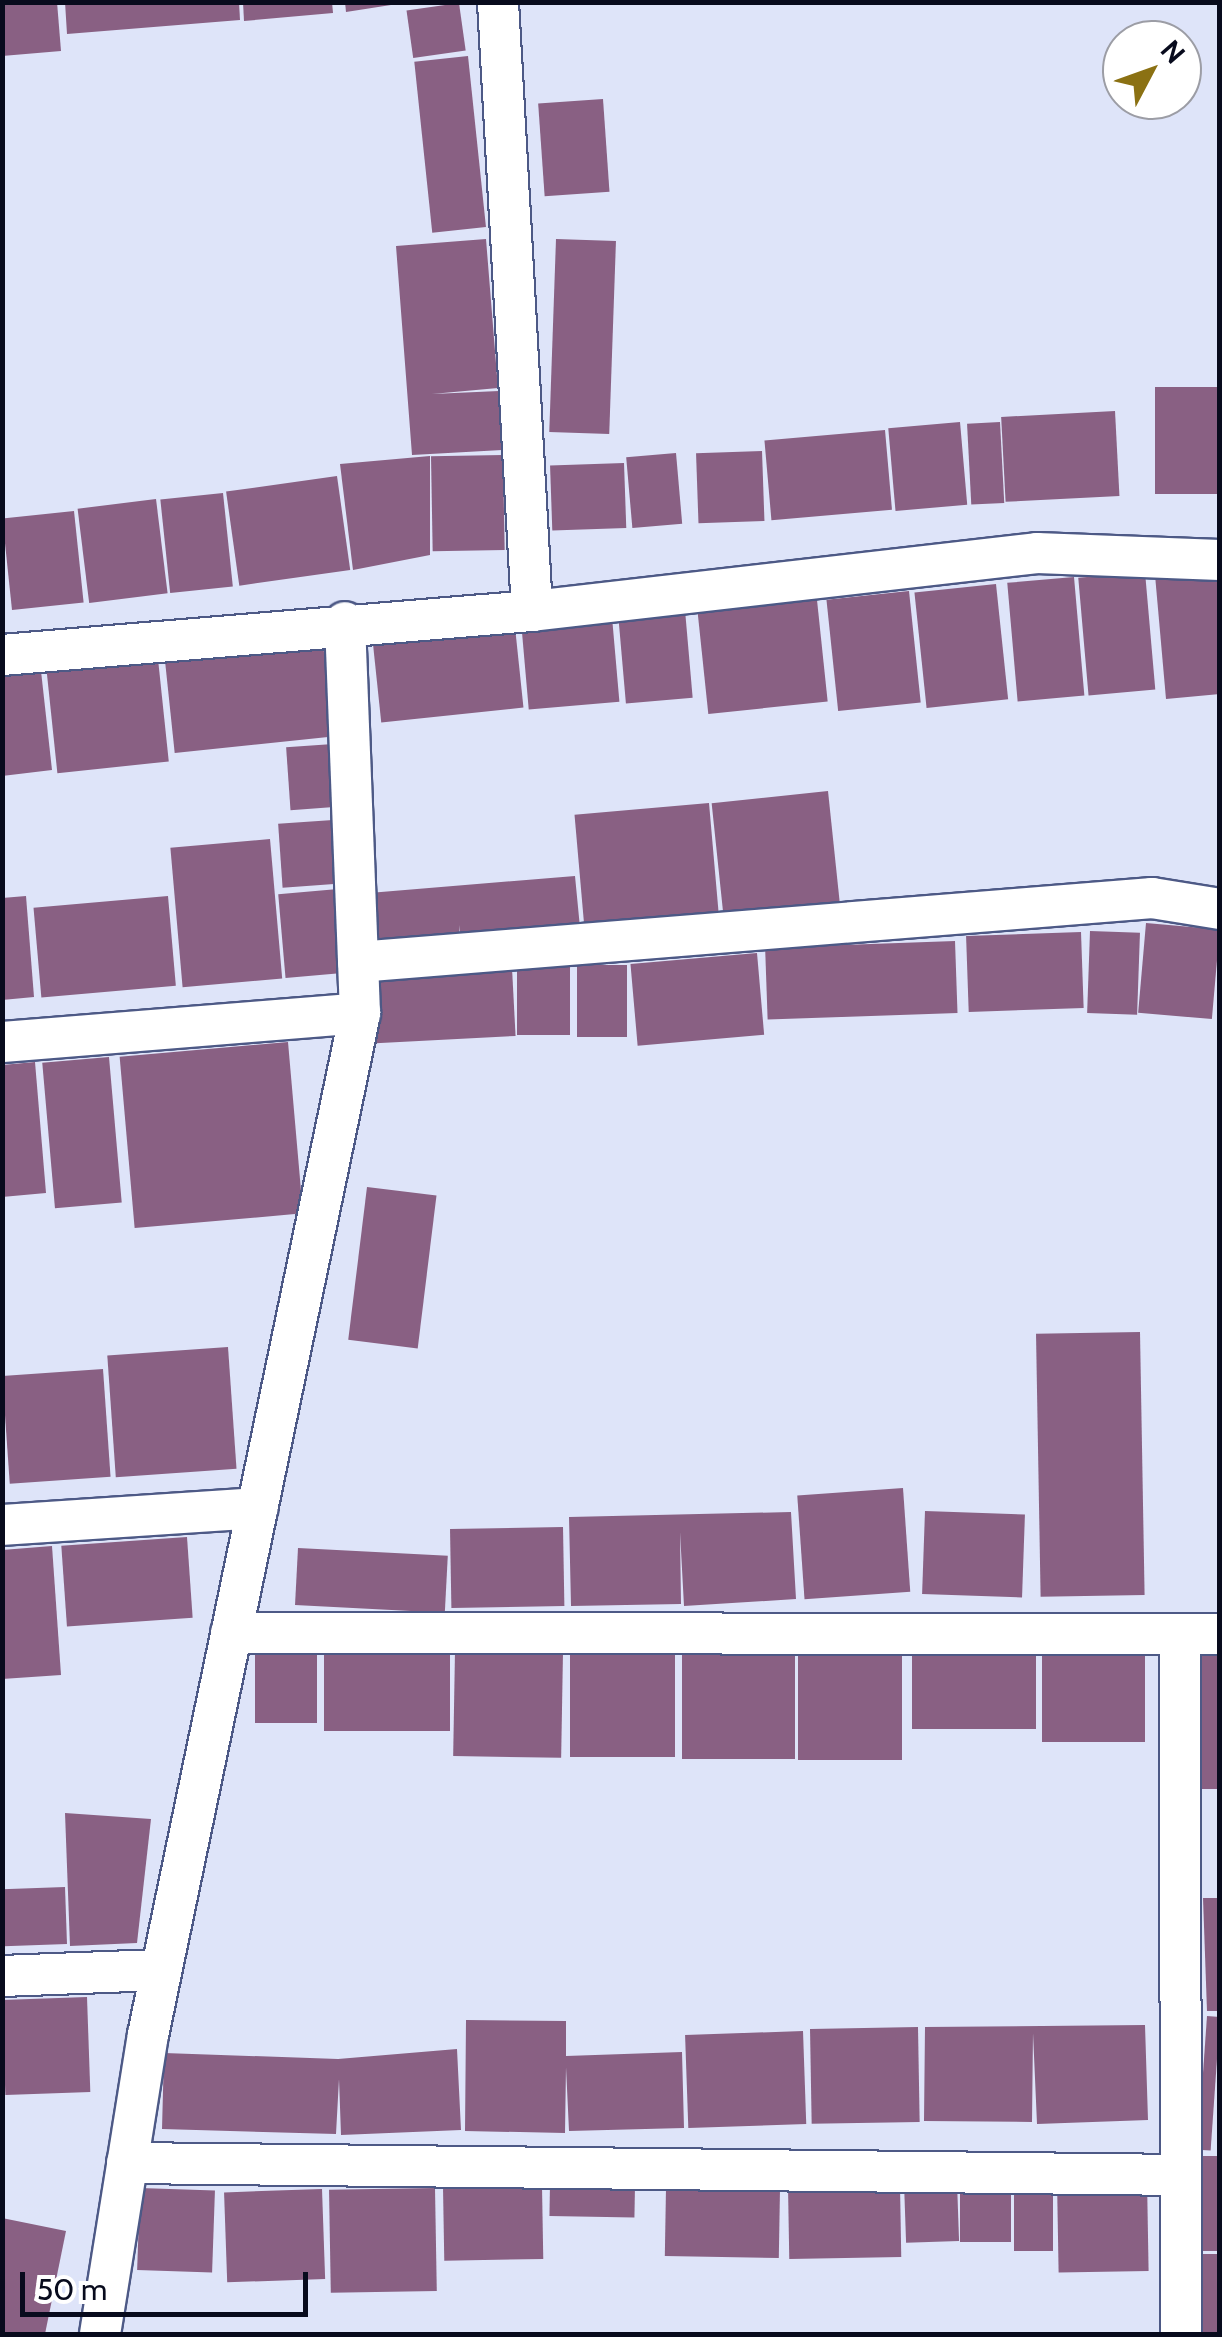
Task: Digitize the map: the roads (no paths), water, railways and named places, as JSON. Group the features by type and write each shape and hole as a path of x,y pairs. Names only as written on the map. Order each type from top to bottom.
{"street":[{"path":"498,2 532,611"},
{"path":"2,655 345,622 532,611 1038,552 1220,560"},
{"path":"100,2334 161,1970 360,1013 345,622"},
{"path":"358,962 1152,898 1220,909"},
{"path":"2,1042 360,1013"},
{"path":"2,1525 257,1508"},
{"path":"231,1633 1200,1634 1180,2175 1181,2334"},
{"path":"2,1976 161,1970"},
{"path":"127,2164 1180,2175"}]}
